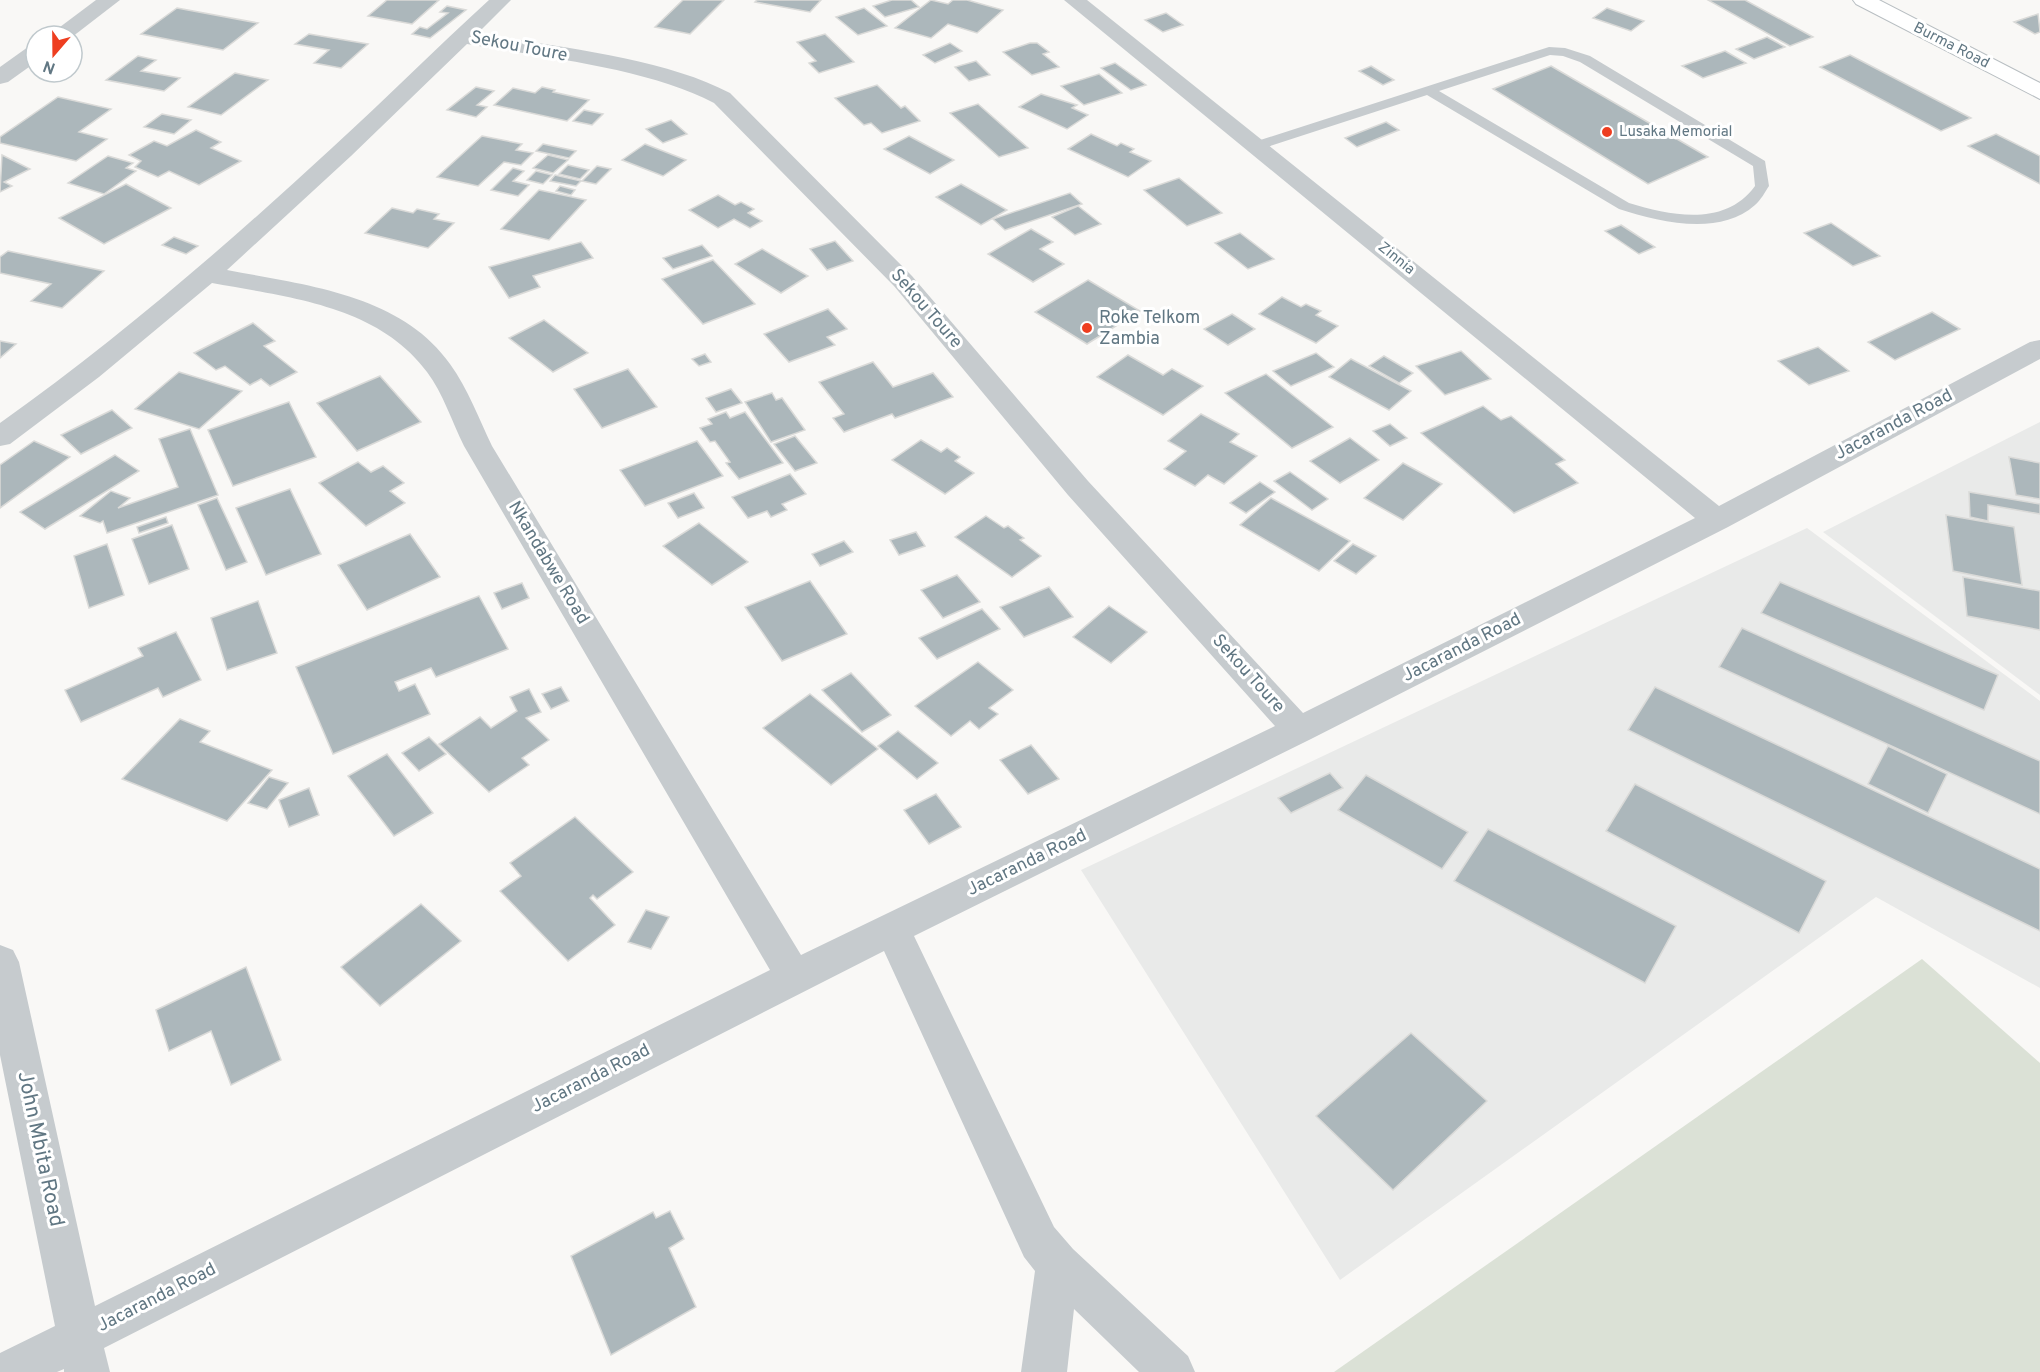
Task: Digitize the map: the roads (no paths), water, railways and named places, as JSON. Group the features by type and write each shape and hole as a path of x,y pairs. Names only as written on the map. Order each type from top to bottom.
{"main road":[{"name":"Burma Road","path":"1863,0 2040,92"}],"street":[{"path":"76,24 110,0"},
{"path":"0,437 42,407 207,274 343,151 501,0"},
{"name":"Zinnia","path":"1074,0 1717,520"},
{"name":"Sekou Toure","path":"461,36 618,65 696,84 722,98 903,281 1078,488 1299,730"},
{"path":"0,77 24,60"},
{"name":"Nkandabwe Road","path":"207,274 348,304 400,328 438,367 478,446 794,977"},
{"name":"Jacaranda Road","path":"10,1372 84,1354 794,977 1299,730 1717,520 2040,348"},
{"path":"892,929 1039,1242 1058,1264 1172,1372"},
{"name":"John Mbita Road","path":"0,962 84,1354"},
{"path":"1044,1372 1058,1264"}],"lane":[{"path":"1256,146 1428,90 1549,51 1576,55 1760,164 1762,186 1749,204 1721,216 1683,219 1643,213 1624,206 1428,90"}],"place":[{"name":"Lusaka Memorial","path":"1607,132"},
{"name":"Roke Telkom Zambia","path":"1087,328"}]}
